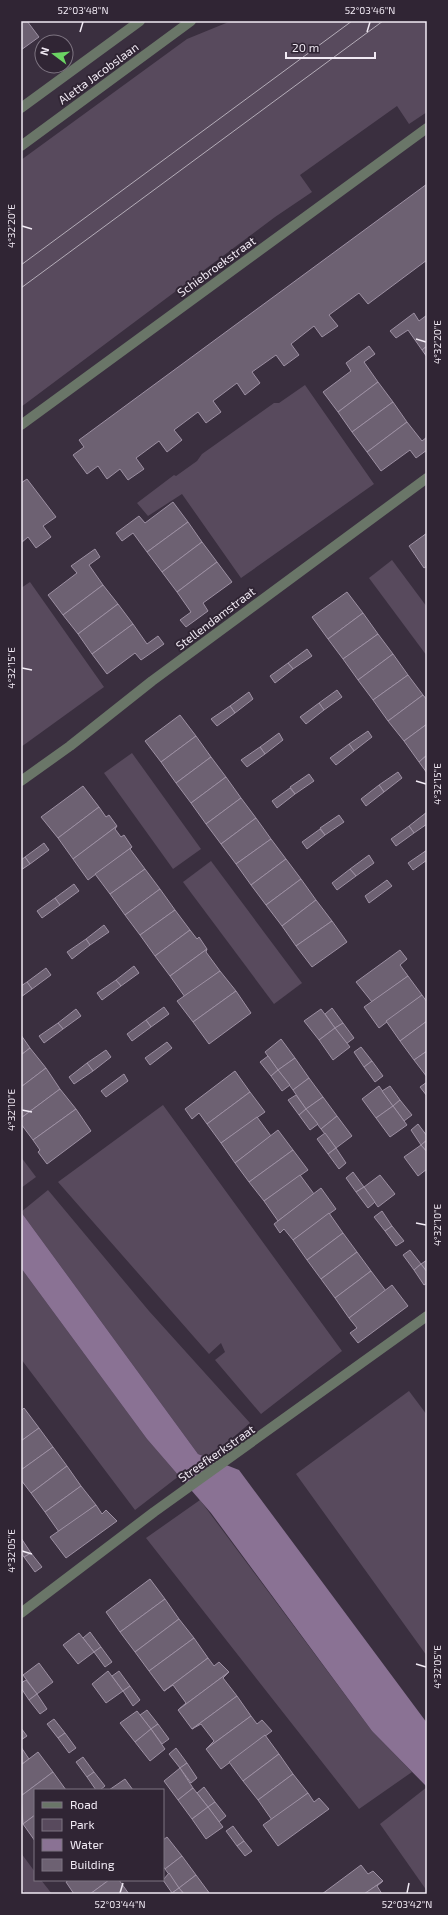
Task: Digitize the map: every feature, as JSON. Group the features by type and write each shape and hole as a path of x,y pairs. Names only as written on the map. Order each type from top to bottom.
{"street":[{"name":"Aletta Jacobslaan","path":"21,108 140,21"},
{"name":"Aletta Jacobslaan","path":"21,146 191,21"},
{"name":"Schiebroekstraat","path":"21,425 427,128"},
{"name":"Stellendamstraat","path":"21,781 70,746 152,681 427,478"},
{"name":"Streefkerkstraat","path":"21,1613 154,1512 427,1316"}],"green space":[{"path":"231,21 427,21 427,112 409,124 397,106 300,175 312,192 275,217 21,407 21,160 187,39"},
{"path":"305,385 374,484 241,578 182,494 148,516 137,503 174,475 176,476 197,461 202,454 274,403 279,403"},
{"path":"392,560 427,607 427,656 369,578"},
{"path":"30,582 104,687 21,747 21,588"},
{"path":"132,753 201,849 173,869 104,773"},
{"path":"211,861 302,983 274,1004 183,882"},
{"path":"163,1105 342,1351 261,1414 215,1360 225,1352 221,1343 209,1354 58,1182"},
{"path":"21,1157 36,1177 21,1188"},
{"path":"48,1190 149,1311 250,1423 209,1458 198,1454 21,1212"},
{"path":"21,1268 147,1439 179,1476 135,1510 21,1359"},
{"path":"409,1391 427,1415 427,1656 296,1474"},
{"path":"200,1500 372,1731 412,1772 359,1809 146,1538"},
{"path":"427,1787 427,1891 380,1824"},
{"path":"21,1853 34,1871 34,1881 42,1881 52,1894 26,1894 21,1888"}],"water":[{"path":"21,1212 198,1454 239,1470 427,1723 427,1787 372,1731 211,1513 147,1439 21,1268"}],"building":[{"path":"21,21 27,21 37,34 34,34 34,41 21,50"},
{"path":"427,184 427,260 368,304 359,293 329,315 338,326 322,337 314,326 291,344 299,355 284,366 276,355 252,372 260,383 245,395 237,383 213,401 221,412 206,423 198,412 174,430 182,440 167,452 159,441 136,458 144,469 128,480 120,469 107,479 98,466 87,474 73,455 84,447 79,440"},
{"path":"414,313 419,321 427,315 427,346 422,350 408,330 396,338 390,331"},
{"path":"369,346 375,354 364,362 378,382 338,412 323,392 351,371 346,363"},
{"path":"427,346 427,357 422,350"},
{"path":"378,382 393,402 352,432 338,412"},
{"path":"393,402 407,422 367,452 352,432"},
{"path":"407,422 422,441 427,437 427,450 416,458 410,450 381,471 367,452"},
{"path":"27,479 56,517 43,526 51,537 36,548 28,537 21,543 21,483"},
{"path":"173,502 188,522 147,552 133,533 122,541 116,533 139,516 145,523"},
{"path":"188,522 202,542 162,572 147,552"},
{"path":"427,533 427,566 424,568 409,546"},
{"path":"202,542 217,562 177,592 162,572"},
{"path":"95,549 100,557 89,565 103,585 63,615 48,595 77,573 71,566"},
{"path":"217,562 232,582 203,603 208,611 186,627 180,620 191,612 177,592"},
{"path":"103,585 118,604 78,634 63,615"},
{"path":"347,592 363,613 328,639 312,617"},
{"path":"118,604 133,624 92,654 78,634"},
{"path":"363,613 378,634 343,659 328,639"},
{"path":"133,624 147,644 158,636 164,644 141,660 135,653 107,674 92,654"},
{"path":"378,634 393,654 358,680 343,659"},
{"path":"307,649 312,656 293,669 288,663"},
{"path":"393,654 408,675 373,700 358,680"},
{"path":"288,663 293,669 275,683 270,676"},
{"path":"408,675 423,695 388,721 373,700"},
{"path":"337,690 342,697 324,710 319,703"},
{"path":"249,692 253,699 235,713 230,706"},
{"path":"423,695 427,700 427,724 404,741 388,721"},
{"path":"319,703 324,710 306,724 300,717"},
{"path":"230,706 235,713 217,726 211,719"},
{"path":"180,715 196,736 161,762 145,741"},
{"path":"427,724 427,755 419,762 404,741"},
{"path":"368,731 372,737 354,751 349,744"},
{"path":"279,733 283,740 265,754 260,747"},
{"path":"196,736 211,757 176,783 161,762"},
{"path":"349,744 354,751 336,765 330,758"},
{"path":"260,747 265,754 247,767 241,760"},
{"path":"427,755 427,773 419,762"},
{"path":"211,757 226,777 191,803 176,783"},
{"path":"398,772 402,778 384,792 379,785"},
{"path":"309,774 314,781 295,794 290,787"},
{"path":"226,777 241,798 206,824 191,803"},
{"path":"379,785 384,792 366,806 361,799"},
{"path":"83,786 99,807 58,838 41,817"},
{"path":"290,788 295,794 277,808 272,801"},
{"path":"241,798 256,818 221,844 206,824"},
{"path":"99,807 106,817 109,815 117,826 73,859 58,838"},
{"path":"427,812 427,824 414,833 409,826"},
{"path":"339,815 344,822 325,835 320,828"},
{"path":"256,818 271,839 236,864 221,844"},
{"path":"117,826 115,829 121,837 124,835 132,847 88,880 73,859"},
{"path":"409,826 414,833 396,846 391,839"},
{"path":"320,829 325,835 307,849 302,842"},
{"path":"271,839 286,859 251,885 236,864"},
{"path":"44,843 49,850 30,864 25,857"},
{"path":"132,847 130,849 145,869 110,894 95,874"},
{"path":"427,850 427,860 413,870 408,863"},
{"path":"369,855 374,863 356,876 350,869"},
{"path":"25,857 30,864 21,870 21,860"},
{"path":"286,859 301,879 266,905 251,885"},
{"path":"145,869 160,889 125,915 110,894"},
{"path":"350,869 356,876 337,890 332,883"},
{"path":"301,879 316,900 282,926 266,905"},
{"path":"387,880 392,886 369,903 365,896"},
{"path":"74,884 79,891 60,905 55,898"},
{"path":"160,889 175,910 140,935 125,915"},
{"path":"55,898 60,905 42,918 37,911"},
{"path":"316,900 332,921 296,946 282,926"},
{"path":"175,910 190,930 155,956 140,935"},
{"path":"332,921 347,942 312,967 296,946"},
{"path":"104,925 109,932 90,945 86,939"},
{"path":"190,930 197,939 199,937 207,949 170,976 155,956"},
{"path":"86,939 90,945 72,959 67,952"},
{"path":"207,949 206,952 220,971 185,997 170,976"},
{"path":"400,950 407,959 400,965 408,976 372,1002 356,982"},
{"path":"134,966 139,973 121,986 116,980"},
{"path":"46,968 51,975 32,989 27,982"},
{"path":"220,971 236,991 193,1022 177,1001"},
{"path":"408,976 422,995 379,1028 364,1007"},
{"path":"116,980 121,986 102,1000 97,993"},
{"path":"27,982 32,989 21,997 21,986"},
{"path":"236,991 251,1013 209,1044 193,1022"},
{"path":"422,995 427,1002 427,1021 400,1041 386,1021"},
{"path":"164,1007 169,1014 151,1027 146,1020"},
{"path":"332,1008 343,1023 335,1028 325,1014"},
{"path":"76,1009 81,1016 63,1029 58,1023"},
{"path":"321,1009 335,1028 319,1040 304,1021"},
{"path":"146,1020 151,1027 132,1041 127,1034"},
{"path":"427,1021 427,1051 414,1060 400,1041"},
{"path":"58,1023 63,1029 44,1043 39,1036"},
{"path":"343,1023 354,1038 346,1044 335,1028"},
{"path":"335,1028 350,1047 333,1060 319,1040"},
{"path":"21,1035 30,1048 21,1055"},
{"path":"281,1039 295,1058 278,1070 265,1052"},
{"path":"167,1042 172,1048 150,1065 145,1058"},
{"path":"361,1047 372,1061 364,1067 354,1052"},
{"path":"30,1048 46,1068 21,1087 21,1055"},
{"path":"106,1050 111,1057 93,1071 87,1063"},
{"path":"427,1051 427,1077 414,1060"},
{"path":"268,1056 278,1070 271,1076 260,1062"},
{"path":"295,1058 309,1078 293,1090 278,1070"},
{"path":"372,1061 383,1076 375,1082 364,1067"},
{"path":"87,1063 93,1071 74,1084 69,1077"},
{"path":"46,1068 60,1089 21,1118 21,1087"},
{"path":"278,1070 290,1085 282,1091 271,1076"},
{"path":"235,1071 250,1092 207,1124 199,1113 192,1119 185,1109"},
{"path":"124,1074 128,1081 106,1097 101,1091"},
{"path":"309,1078 323,1097 306,1109 293,1090"},
{"path":"427,1082 427,1096 420,1087"},
{"path":"379,1086 393,1106 376,1118 362,1099"},
{"path":"390,1086 400,1100 393,1106 382,1091"},
{"path":"60,1089 76,1109 33,1140 21,1124 21,1118"},
{"path":"250,1092 265,1112 221,1143 207,1124"},
{"path":"296,1095 306,1109 299,1115 288,1100"},
{"path":"323,1097 337,1116 321,1129 306,1109"},
{"path":"400,1100 412,1115 404,1121 393,1106"},
{"path":"393,1106 407,1125 390,1137 376,1118"},
{"path":"76,1109 91,1131 47,1164 38,1152 40,1150 33,1140"},
{"path":"306,1109 318,1124 310,1130 299,1115"},
{"path":"337,1116 352,1136 336,1148 321,1129"},
{"path":"257,1117 271,1136 235,1163 221,1143"},
{"path":"418,1124 427,1136 427,1140 421,1145 411,1130"},
{"path":"278,1130 293,1150 249,1182 235,1163"},
{"path":"325,1133 336,1148 328,1154 317,1139"},
{"path":"427,1140 427,1152 421,1145"},
{"path":"421,1145 427,1152 427,1169 418,1176 404,1157"},
{"path":"336,1148 346,1163 339,1169 328,1154"},
{"path":"293,1150 308,1170 264,1201 249,1182"},
{"path":"353,1172 364,1187 356,1192 346,1178"},
{"path":"300,1175 314,1194 278,1221 264,1201"},
{"path":"380,1175 395,1194 378,1207 364,1187"},
{"path":"364,1187 375,1202 368,1208 356,1192"},
{"path":"321,1188 336,1209 293,1240 284,1229 280,1233 274,1224"},
{"path":"382,1211 392,1226 385,1231 374,1217"},
{"path":"329,1213 343,1233 307,1260 293,1240"},
{"path":"392,1226 404,1241 396,1246 385,1231"},
{"path":"343,1233 357,1252 321,1279 307,1260"},
{"path":"410,1250 421,1264 414,1270 403,1255"},
{"path":"357,1252 371,1271 335,1298 321,1279"},
{"path":"427,1260 427,1272 421,1264"},
{"path":"421,1264 427,1272 427,1283 424,1285 414,1270"},
{"path":"371,1271 386,1291 349,1318 335,1298"},
{"path":"392,1285 408,1306 358,1343 350,1333 357,1328 349,1318"},
{"path":"24,1408 39,1428 21,1441 21,1411"},
{"path":"39,1428 53,1447 21,1470 21,1441"},
{"path":"53,1447 67,1466 31,1493 21,1480 21,1470"},
{"path":"67,1466 81,1486 45,1512 31,1493"},
{"path":"81,1486 96,1505 59,1532 45,1512"},
{"path":"96,1505 102,1514 106,1510 117,1521 66,1558 50,1537"},
{"path":"21,1538 31,1553 24,1557 21,1553"},
{"path":"31,1553 42,1567 35,1572 24,1557"},
{"path":"150,1579 165,1599 120,1632 106,1612"},
{"path":"165,1599 179,1619 135,1652 120,1632"},
{"path":"179,1619 194,1638 149,1671 135,1652"},
{"path":"90,1632 101,1647 94,1652 83,1638"},
{"path":"79,1633 94,1652 78,1664 63,1645"},
{"path":"194,1638 208,1658 164,1691 149,1671"},
{"path":"101,1647 112,1662 105,1667 94,1652"},
{"path":"208,1658 214,1666 219,1662 229,1672 178,1710 186,1703 173,1685 164,1691"},
{"path":"39,1663 53,1682 37,1694 23,1675"},
{"path":"108,1671 123,1691 106,1703 92,1684"},
{"path":"119,1671 130,1686 123,1691 112,1676"},
{"path":"229,1672 223,1678 237,1696 192,1729 178,1710"},
{"path":"26,1680 37,1694 29,1700 21,1688 21,1683"},
{"path":"130,1686 140,1700 133,1706 123,1691"},
{"path":"37,1694 47,1709 40,1714 29,1700"},
{"path":"237,1696 251,1716 206,1749 214,1741 201,1724 192,1729"},
{"path":"147,1710 158,1724 151,1729 140,1715"},
{"path":"137,1711 151,1729 135,1742 120,1723"},
{"path":"251,1716 257,1724 262,1720 272,1731 221,1769 206,1749"},
{"path":"54,1719 65,1733 58,1738 47,1724"},
{"path":"158,1724 169,1739 162,1744 151,1729"},
{"path":"21,1728 27,1736 21,1740"},
{"path":"151,1729 165,1749 150,1761 135,1742"},
{"path":"65,1733 76,1748 69,1753 58,1738"},
{"path":"265,1735 279,1754 243,1781 229,1762"},
{"path":"21,1747 29,1759 21,1765"},
{"path":"176,1748 187,1763 180,1768 169,1754"},
{"path":"38,1752 53,1772 21,1796 21,1765"},
{"path":"279,1754 293,1774 258,1800 243,1781"},
{"path":"83,1757 94,1772 87,1777 76,1762"},
{"path":"187,1763 197,1778 191,1783 180,1768"},
{"path":"180,1768 193,1788 178,1800 164,1781"},
{"path":"53,1772 65,1789 34,1789 34,1816 23,1824 21,1796"},
{"path":"94,1772 105,1786 101,1789 95,1789 87,1777"},
{"path":"293,1774 308,1793 272,1820 258,1800"},
{"path":"125,1779 132,1789 110,1789"},
{"path":"204,1787 215,1802 208,1807 197,1793"},
{"path":"193,1788 208,1807 192,1819 178,1800"},
{"path":"308,1793 314,1802 319,1798 329,1809 278,1846 263,1825"},
{"path":"215,1802 226,1816 219,1822 208,1807"},
{"path":"208,1807 223,1827 206,1839 192,1819"},
{"path":"34,1816 34,1840 23,1824"},
{"path":"233,1826 244,1841 237,1846 226,1831"},
{"path":"167,1837 182,1856 165,1869 164,1868 164,1839"},
{"path":"244,1841 252,1851 245,1856 237,1846"},
{"path":"182,1856 196,1875 179,1888 165,1869"},
{"path":"361,1865 368,1874 373,1871 383,1881 364,1894 322,1894"},
{"path":"169,1873 179,1888 172,1893 164,1881"},
{"path":"196,1875 210,1894 184,1894 179,1888"},
{"path":"108,1881 90,1894 74,1894 66,1882"},
{"path":"108,1881 120,1881 129,1894 90,1894"},
{"path":"383,1881 377,1886 382,1894 364,1894"},
{"path":"179,1888 184,1894 172,1893"}],"tram line":[{"path":"21,265 352,21"},
{"path":"21,288 383,21"}]}
